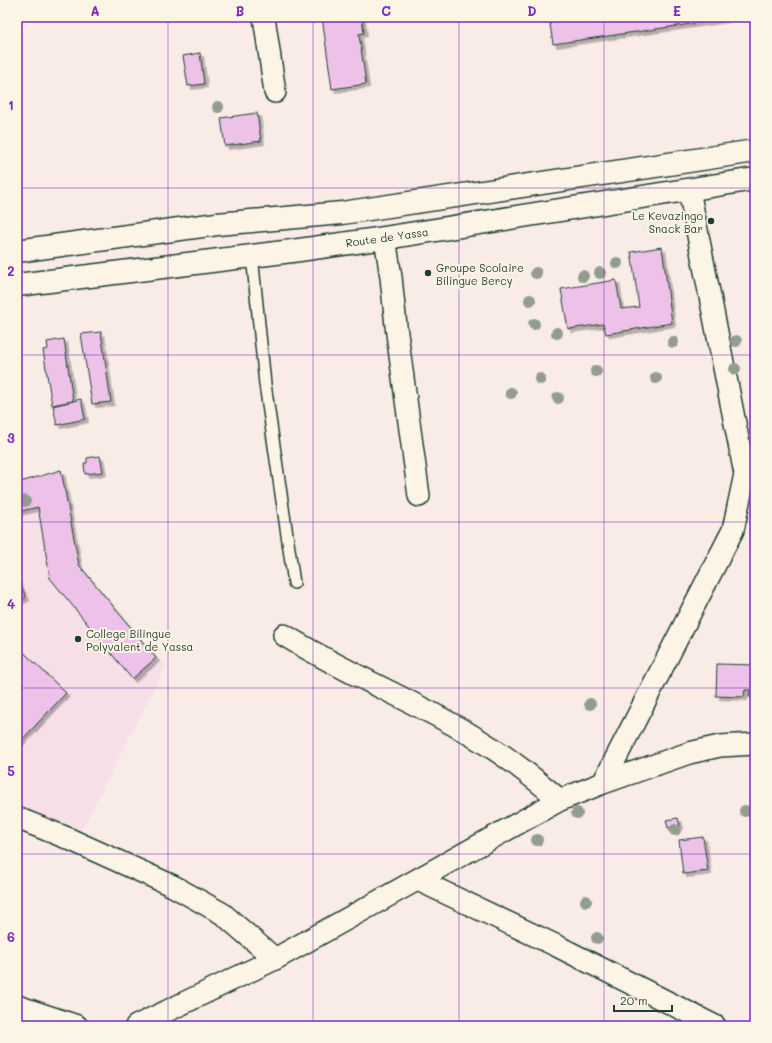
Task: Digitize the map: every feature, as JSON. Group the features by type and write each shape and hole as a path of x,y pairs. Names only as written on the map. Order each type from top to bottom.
{"main road":[{"path":"17,251 217,224 342,213 755,151"},
{"name":"Route de Yassa","path":"17,285 385,238 755,179"},
{"path":"291,217 292,251"}],"street":[{"path":"264,17 275,92"},
{"path":"603,783 733,530 750,473 688,190"},
{"path":"385,238 419,496"},
{"path":"284,635 330,662 443,720 492,748 527,772 560,800"},
{"path":"136,1026 275,959 560,800 689,752 720,746 755,744"},
{"path":"17,818 67,838 173,886 223,914 275,959"},
{"path":"418,880 558,946 715,1026"},
{"path":"17,1006 77,1026"}],"lane":[{"path":"252,255 265,384 294,583"}],"shaded area":[{"name":"College Bilingue Polyvalent de Yassa","path":"61,470 79,565 156,658 166,665 81,831 17,811 17,483"}],"building":[{"path":"322,17 362,17 364,33 359,34 366,84 332,89"},
{"path":"549,17 725,17 725,19 553,44"},
{"path":"200,53 204,84 188,86 183,56"},
{"path":"257,113 261,141 225,146 221,118"},
{"path":"662,247 672,323 606,334 603,324 568,329 561,289 616,280 621,309 639,307 631,252"},
{"path":"101,332 111,402 92,404 81,334"},
{"path":"64,339 73,401 52,405 43,350 48,349 47,342"},
{"path":"81,399 85,419 57,425 53,406"},
{"path":"100,456 103,472 85,474 84,463 87,463 87,458"},
{"path":"61,470 79,565 156,658 132,679 50,578 38,507 17,512 17,483"},
{"path":"17,579 26,597 17,602"},
{"path":"17,646 66,693 19,743 17,741"},
{"path":"717,664 755,665 755,697 749,697 750,690 745,690 744,697 716,696"},
{"path":"678,818 680,826 668,828 666,820"},
{"path":"703,837 708,871 683,874 679,840"}],"place":[{"name":"Le Kevazingo Snack Bar","path":"711,221"},
{"name":"Groupe Scolaire Bilingue Bercy","path":"428,273"},
{"name":"College Bilingue Polyvalent de Yassa","path":"78,639"}]}
